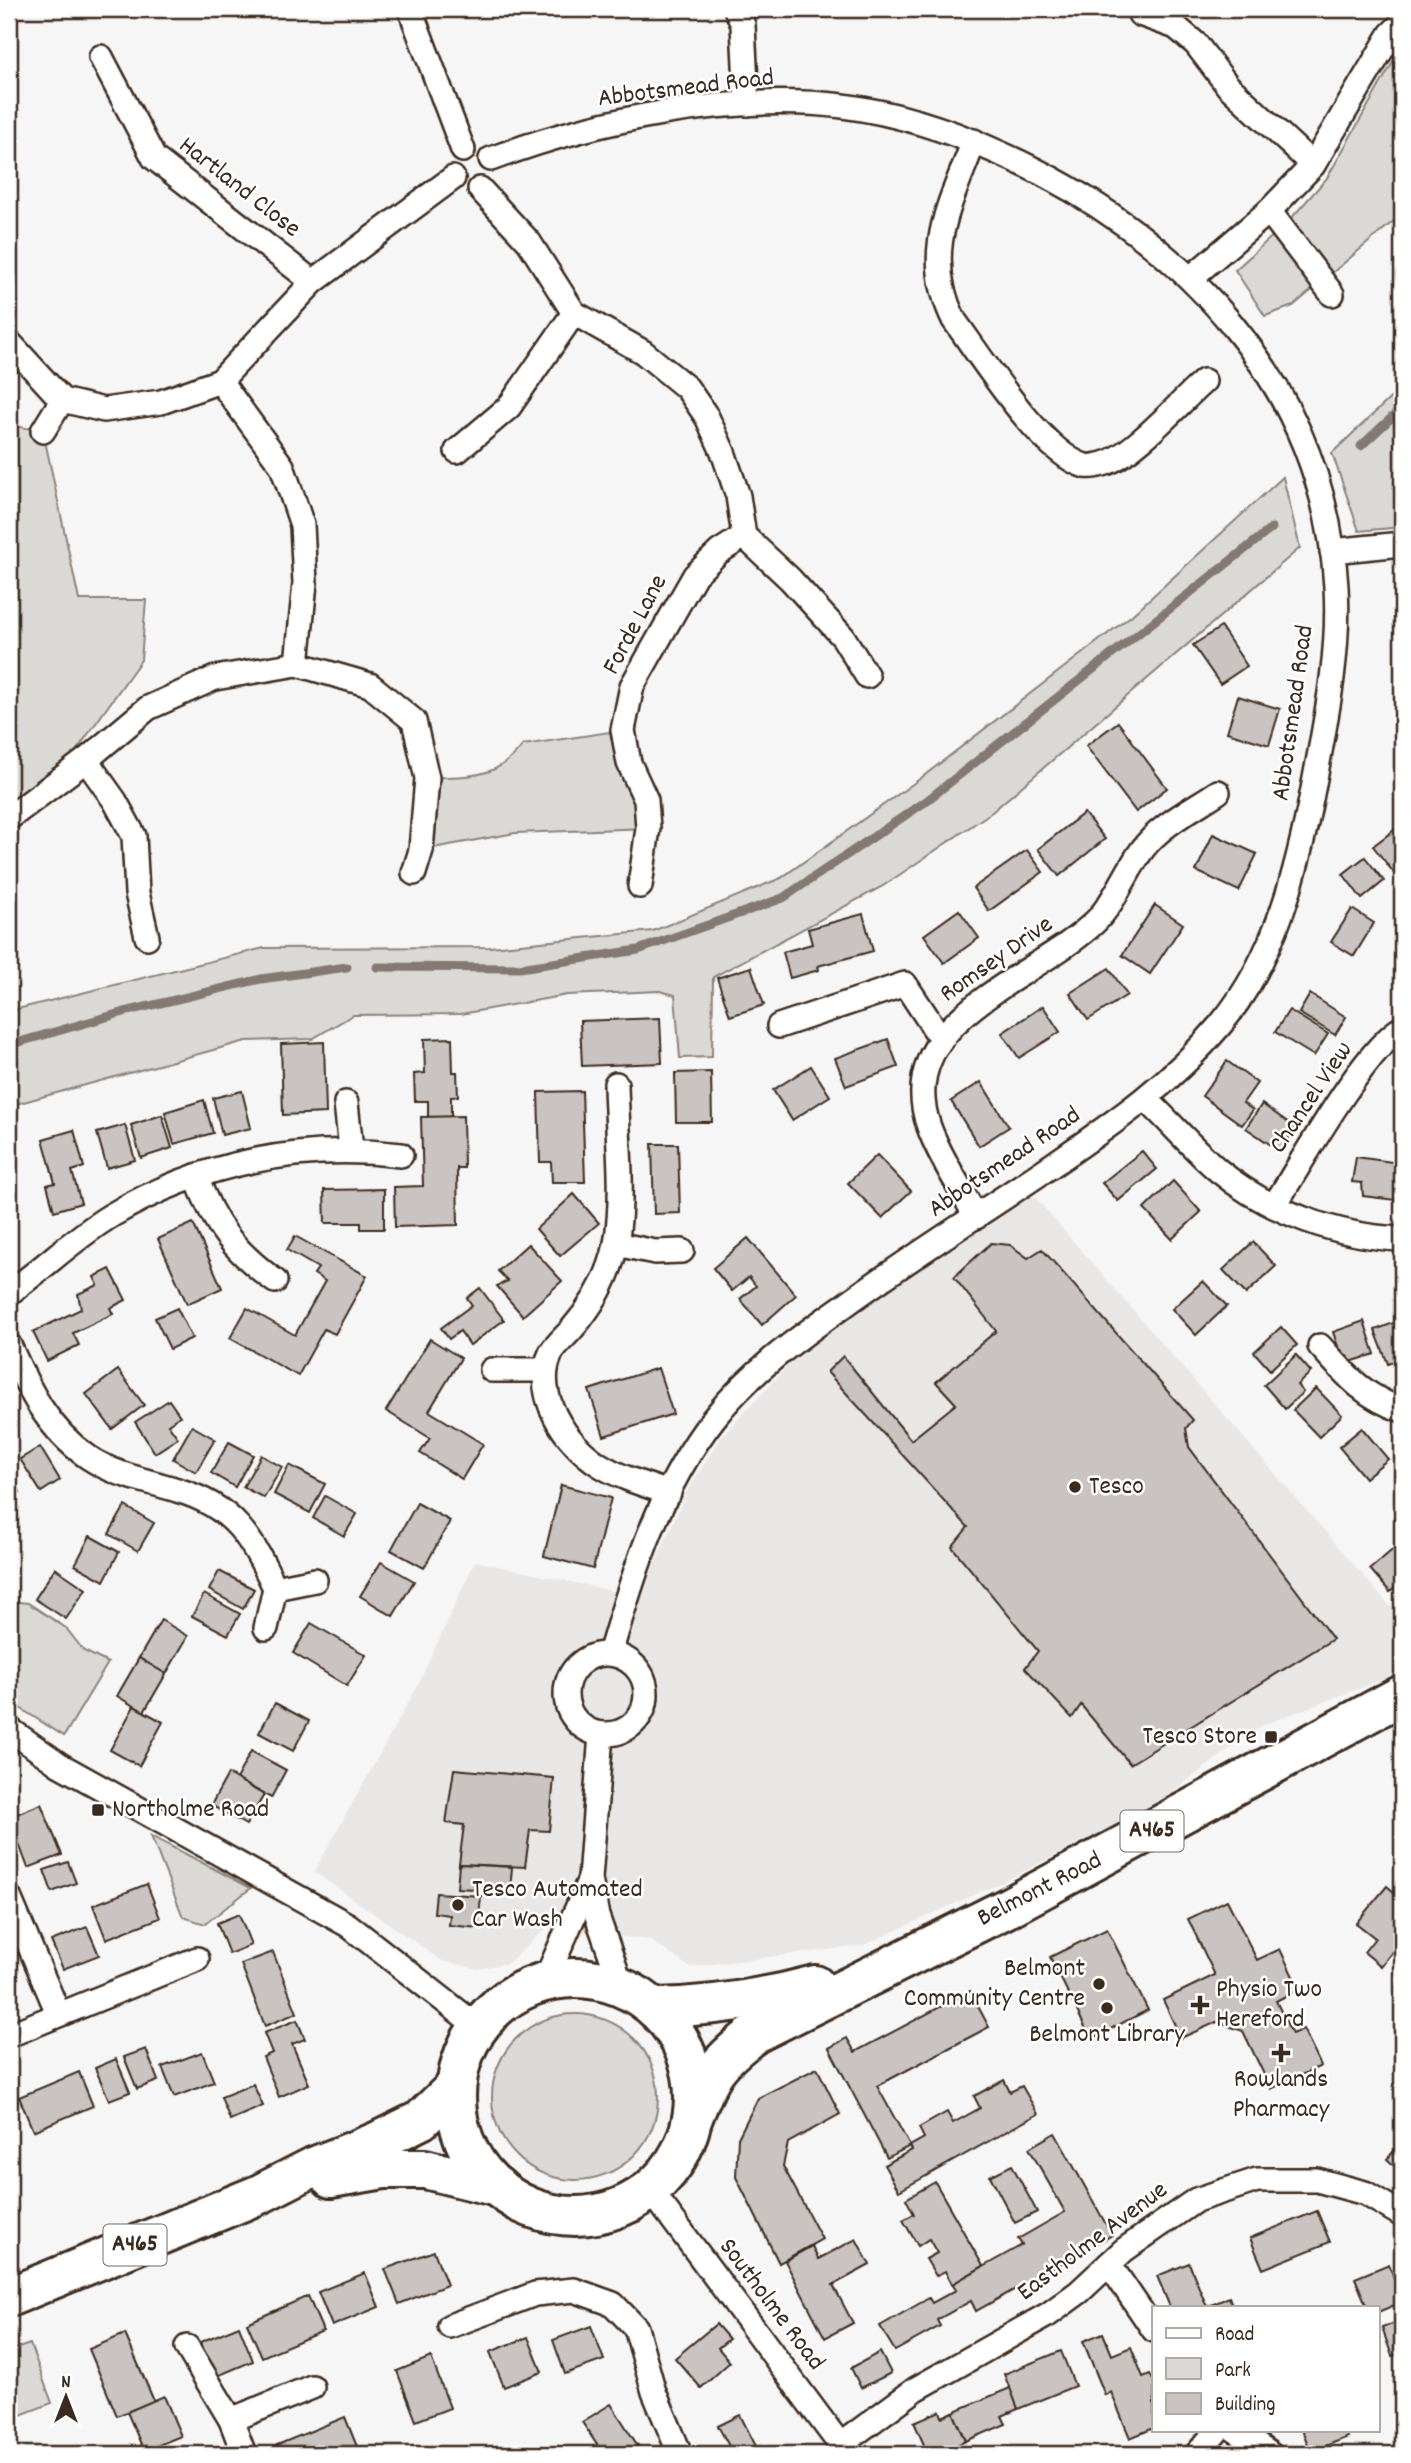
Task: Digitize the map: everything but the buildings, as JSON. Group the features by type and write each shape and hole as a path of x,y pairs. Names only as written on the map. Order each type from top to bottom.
{"highway":[{"name":"Belmont Road","path":"692,2120 709,2077 727,2054 756,2033 1100,1859 1402,1695"},
{"name":"Belmont Road","path":"655,2008 705,2007 761,1999 837,1980 897,1960"},
{"path":"584,1978 622,1987 655,2008 678,2037 691,2071 694,2096 692,2120 677,2158 650,2189 614,2209 574,2216 533,2208 498,2187 482,2171 460,2131 456,2086 463,2055 478,2026 508,1998 545,1981 584,1978"},
{"name":"A465","path":"9,2297 260,2194 422,2120 456,2086"},
{"name":"A465","path":"260,2194 384,2169 425,2169 498,2187"}],"street":[{"path":"410,9 463,150"},
{"path":"736,9 743,25 747,104"},
{"path":"1140,14 1176,27 1196,44 1228,86 1313,164"},
{"path":"1192,277 1269,211 1313,164 1399,32"},
{"name":"Hartland Close","path":"101,57 155,158 313,282"},
{"name":"Abbotsmead Road","path":"491,159 545,139 631,120 747,104 843,106 919,121 974,141 1037,169 1090,198 1192,277 1244,339 1294,421 1324,494 1336,591 1333,675 1302,849 1269,949 1228,1016 1191,1059 1147,1100 820,1322 748,1381 717,1414 697,1442 669,1493 633,1573 610,1654"},
{"path":"974,141 941,229 937,255 944,300 954,320 1040,434 1070,459 1087,467 1107,463 1125,453 1204,381"},
{"path":"480,189 492,174 491,159 480,149 463,150 453,160 453,178 465,189 480,189 529,242 575,313 643,352 687,388 707,417 723,452 738,496 744,536 790,579 844,636 867,676"},
{"path":"9,342 62,400 104,410 161,402 220,381 313,282 453,178"},
{"path":"1269,211 1332,294"},
{"path":"457,451 509,407 575,313"},
{"path":"220,381 282,466 302,525 305,583 297,664"},
{"path":"43,431 62,400"},
{"name":"Forde Lane","path":"640,886 648,828 646,800 629,763 623,730 632,686 695,575 719,552 744,536"},
{"path":"1332,551 1402,544"},
{"path":"9,818 86,760 148,708 215,678 297,664 370,685 414,721 427,778 422,850 414,873"},
{"path":"86,760 115,801 134,836 137,893 147,937"},
{"name":"Romsey Drive","path":"976,1217 929,1127 924,1100 927,1072 940,1037 979,1002 1071,943 1098,919 1155,835 1218,792"},
{"path":"779,1027 905,984 940,1037"},
{"name":"Chancel View","path":"1274,1206 1363,1068 1390,1034 1402,1028"},
{"path":"616,1084 619,1192 616,1244 596,1298 552,1350 545,1370 548,1399 558,1422 579,1449 626,1478 669,1493"},
{"path":"1147,1100 1219,1171 1274,1206 1331,1228 1381,1238 1402,1239"},
{"path":"346,1102 351,1149"},
{"path":"9,1293 111,1216 158,1191 196,1176 247,1162 351,1149 401,1155"},
{"path":"196,1176 208,1210 225,1237 247,1260 275,1281"},
{"path":"616,1244 655,1252 682,1251"},
{"path":"9,1345 35,1403 63,1436 86,1456 108,1469 177,1490 222,1510 256,1548 275,1588 266,1628"},
{"path":"1320,1346 1356,1386 1377,1401 1402,1410"},
{"path":"492,1370 545,1370"},
{"path":"275,1588 315,1580"},
{"path":"610,1654 633,1665 641,1675 646,1700 642,1712 625,1730 601,1734 579,1725 566,1703 565,1690 576,1667 597,1655 610,1654"},
{"path":"9,1729 60,1765 348,1924 478,2026"},
{"path":"601,1734 590,1879 597,1916 622,1987"},
{"path":"545,1981 590,1879"},
{"path":"9,1897 58,2013"},
{"path":"9,2035 197,1959"},
{"name":"Eastholme Avenue","path":"844,2449 916,2389 1049,2314 1159,2223 1196,2200 1257,2180 1317,2180 1365,2193 1402,2215"},
{"name":"Southolme Road","path":"650,2189 844,2449"},
{"path":"1109,2264 1152,2327"},
{"path":"450,2326 535,2294 574,2290 613,2304 636,2328 654,2392 680,2454"},
{"path":"187,2347 231,2420 244,2454"},
{"path":"231,2420 312,2387"},
{"path":"1197,2454 1216,2432"},
{"path":"1238,2432 1270,2454"}],"shaded area":[{"path":"1033,1195 1402,1620 1402,1672 1261,1726 1157,1803 1009,1879 862,1946 689,1967 650,1940 547,1928 508,1963 478,1969 442,1961 314,1872 417,1687 475,1561 640,1597 687,1491 722,1436 797,1356 874,1296"}],"green space":[{"path":"1401,48 1402,214 1293,306 1265,316 1235,270 1288,222 1327,178"},
{"path":"1402,387 1402,527 1359,531 1332,453"},
{"path":"9,425 43,431 79,600 146,600 141,660 64,768 9,809"},
{"path":"1283,477 1300,548 992,812 883,886 713,977 712,1057 680,1058 675,995 660,991 567,995 461,1014 353,1015 312,1039 246,1041 9,1106 9,1011 264,948 490,947 653,931 781,878 921,778 1132,615"},
{"path":"623,730 648,828 515,833 422,850 427,778 480,774 502,765 523,745"},
{"path":"9,1601 28,1603 66,1628 84,1651 108,1663 64,1736 9,1701"},
{"path":"151,1836 251,1888 205,1924 183,1917"},
{"path":"575,2014 607,2020 634,2038 652,2065 658,2097 652,2129 634,2156 607,2174 575,2180 543,2174 516,2156 498,2129 492,2097 498,2065 516,2038 543,2020"},
{"path":"30,2344 52,2403 18,2416 9,2410 9,2351"}],"waterway":[{"path":"1361,446 1402,408"},
{"path":"377,967 520,968 638,950 783,898 925,802 1272,528"},
{"path":"9,1045 124,1012 261,979 347,967"}],"place":[{"name":"Tesco","path":"1075,1487"},
{"name":"Tesco Store","path":"1271,1737"},
{"name":"Northolme Road","path":"98,1810"},
{"name":"Tesco Automated Car Wash","path":"458,1905"},
{"name":"Belmont Community Centre","path":"1099,1984"},
{"name":"Physio Two Hereford","path":"1200,2005"},
{"name":"Belmont Library","path":"1107,2008"},
{"name":"Rowlands Pharmacy","path":"1281,2053"}]}
